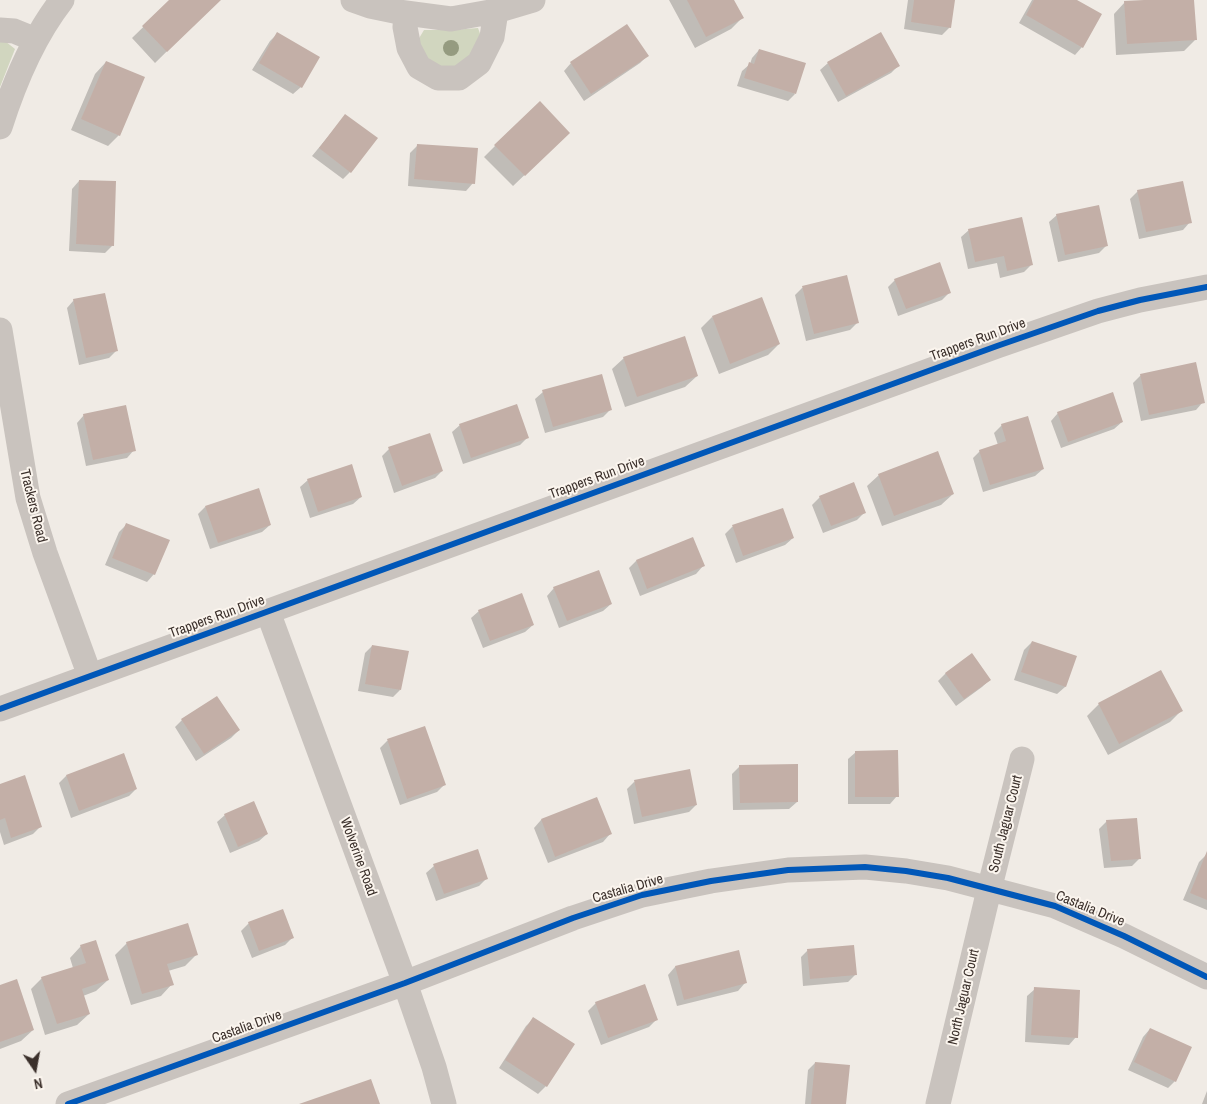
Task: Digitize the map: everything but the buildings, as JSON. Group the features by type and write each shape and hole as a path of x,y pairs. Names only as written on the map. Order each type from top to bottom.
{"street":[{"path":"0,125 10,97 36,40 62,0"},
{"path":"353,0 370,6 406,13 451,19 496,11 532,0"},
{"path":"406,13 405,27 410,48 419,67 438,78 459,78 479,63 492,37 496,11"},
{"path":"0,30 14,32 36,40"},
{"name":"Trappers Run Drive","path":"0,708 996,346 1098,311 1140,300 1207,287"},
{"name":"Trackers Road","path":"0,330 28,498 45,553 90,676"},
{"name":"Wolverine Road","path":"268,612 405,983 434,1067 444,1104"},
{"name":"South Jaguar Court","path":"989,890 1022,759"},
{"name":"Castalia Drive","path":"68,1104 405,983 573,918 642,895 711,881 788,870 865,867 948,878 1055,906 1124,936 1207,977"},
{"name":"North Jaguar Court","path":"938,1104 989,890"}],"green space":[{"path":"478,28 482,39 478,53 451,70 437,66 429,61 423,53 418,40 424,30"},
{"path":"0,40 5,41 15,49 0,87"}],"cycle path":[{"path":"0,709 997,346 1098,311 1140,300 1207,287"},
{"path":"68,1104 405,983 573,918 642,895 711,881 788,870 865,867 948,878 1055,906 1124,936 1207,977"}]}
